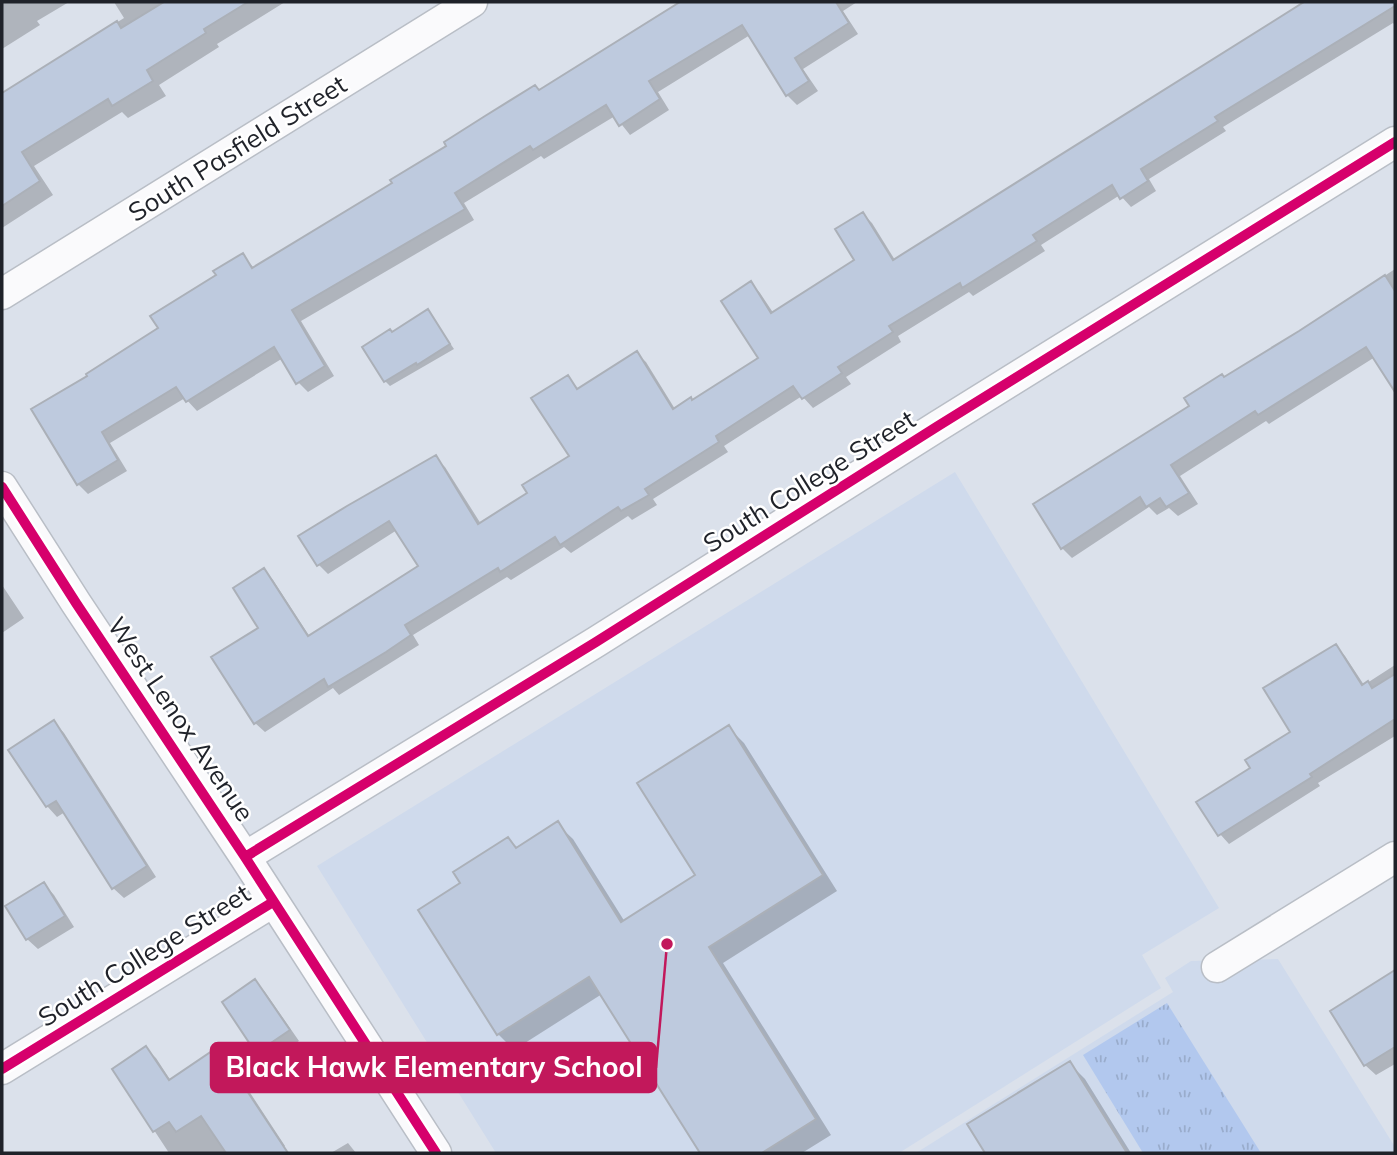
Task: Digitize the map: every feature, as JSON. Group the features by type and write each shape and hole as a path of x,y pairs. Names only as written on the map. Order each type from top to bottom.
{"street":[{"name":"South Pasfield Street","path":"2,294 472,2"},
{"name":"South College Street","path":"245,857 596,642 1395,142"},
{"name":"West Lenox Avenue","path":"2,487 436,1153"},
{"path":"1217,967 1395,857"},
{"name":"South College Street","path":"2,1069 274,902"}],"shaded area":[{"path":"955,472 1219,908 1142,955 1161,988 899,1153 496,1153 317,866"},
{"path":"1278,959 1395,1147 1395,1153 916,1153 1173,992 1165,978 1191,961"}],"green space":[{"path":"1167,1003 1261,1153 1143,1153 1083,1055"}],"building":[{"path":"164,2 248,2 204,29 206,33 147,70 153,81 112,106 108,99 22,152 40,181 2,206 2,93 117,21 121,28"},
{"path":"680,2 836,2 849,23 795,58 809,81 786,96 742,25 649,81 660,99 619,126 606,105 533,150 530,146 455,193 465,209 292,310 325,366 296,384 274,347 186,402 176,387 102,432 118,460 77,485 31,409 87,376 86,374 158,328 150,316 216,275 213,271 243,253 252,268 392,183 390,180 446,146 444,142 485,116 535,85 539,90"},
{"path":"1304,2 1395,2 1395,6 1215,117 1218,121 1141,169 1148,181 1120,199 1112,185 1033,235 1037,241 962,288 960,283 889,326 893,332 838,367 842,373 802,399 793,386 716,436 719,442 645,489 649,495 621,511 618,507 560,545 555,537 500,572 498,568 405,625 411,635 386,652 328,687 324,679 254,724 211,657 258,628 233,588 264,568 308,636 418,566 389,521 317,566 298,536 436,455 478,524 527,493 522,485 569,456 531,398 568,375 577,389 637,351 673,409 691,397 692,400 758,358 721,301 751,281 771,313 854,260 835,229 863,212 893,260"},
{"path":"1385,275 1395,291 1395,392 1366,347 1258,415 1255,411 1171,465 1189,493 1166,507 1160,498 1146,507 1140,497 1061,549 1033,504 1189,406 1184,398 1222,374 1224,377"},
{"path":"428,309 450,344 384,382 362,347"},
{"path":"1336,644 1362,685 1368,681 1372,688 1395,674 1395,719 1310,774 1312,777 1218,836 1196,802 1250,768 1245,760 1290,732 1263,688"},
{"path":"54,720 147,866 112,889 56,801 46,807 8,750"},
{"path":"729,725 823,875 709,947 816,1119 762,1153 700,1153 589,977 497,1035 418,910 460,883 453,872 508,837 516,848 558,821 621,922 695,875 637,783"},
{"path":"44,882 65,916 26,940 5,906"},
{"path":"1395,970 1395,1047 1364,1066 1330,1011"},
{"path":"255,979 290,1030 256,1053 222,1002"},
{"path":"146,1046 169,1080 218,1047 288,1153 226,1153 201,1116 176,1132 169,1122 153,1132 112,1069"},
{"path":"1070,1061 1127,1153 985,1153 967,1124"}],"cycle path":[{"path":"245,857 596,642 1395,142"},
{"path":"2,487 436,1153"},
{"path":"2,1069 273,902"}],"place":[{"name":"Black Hawk Elementary School","path":"667,944"}]}
